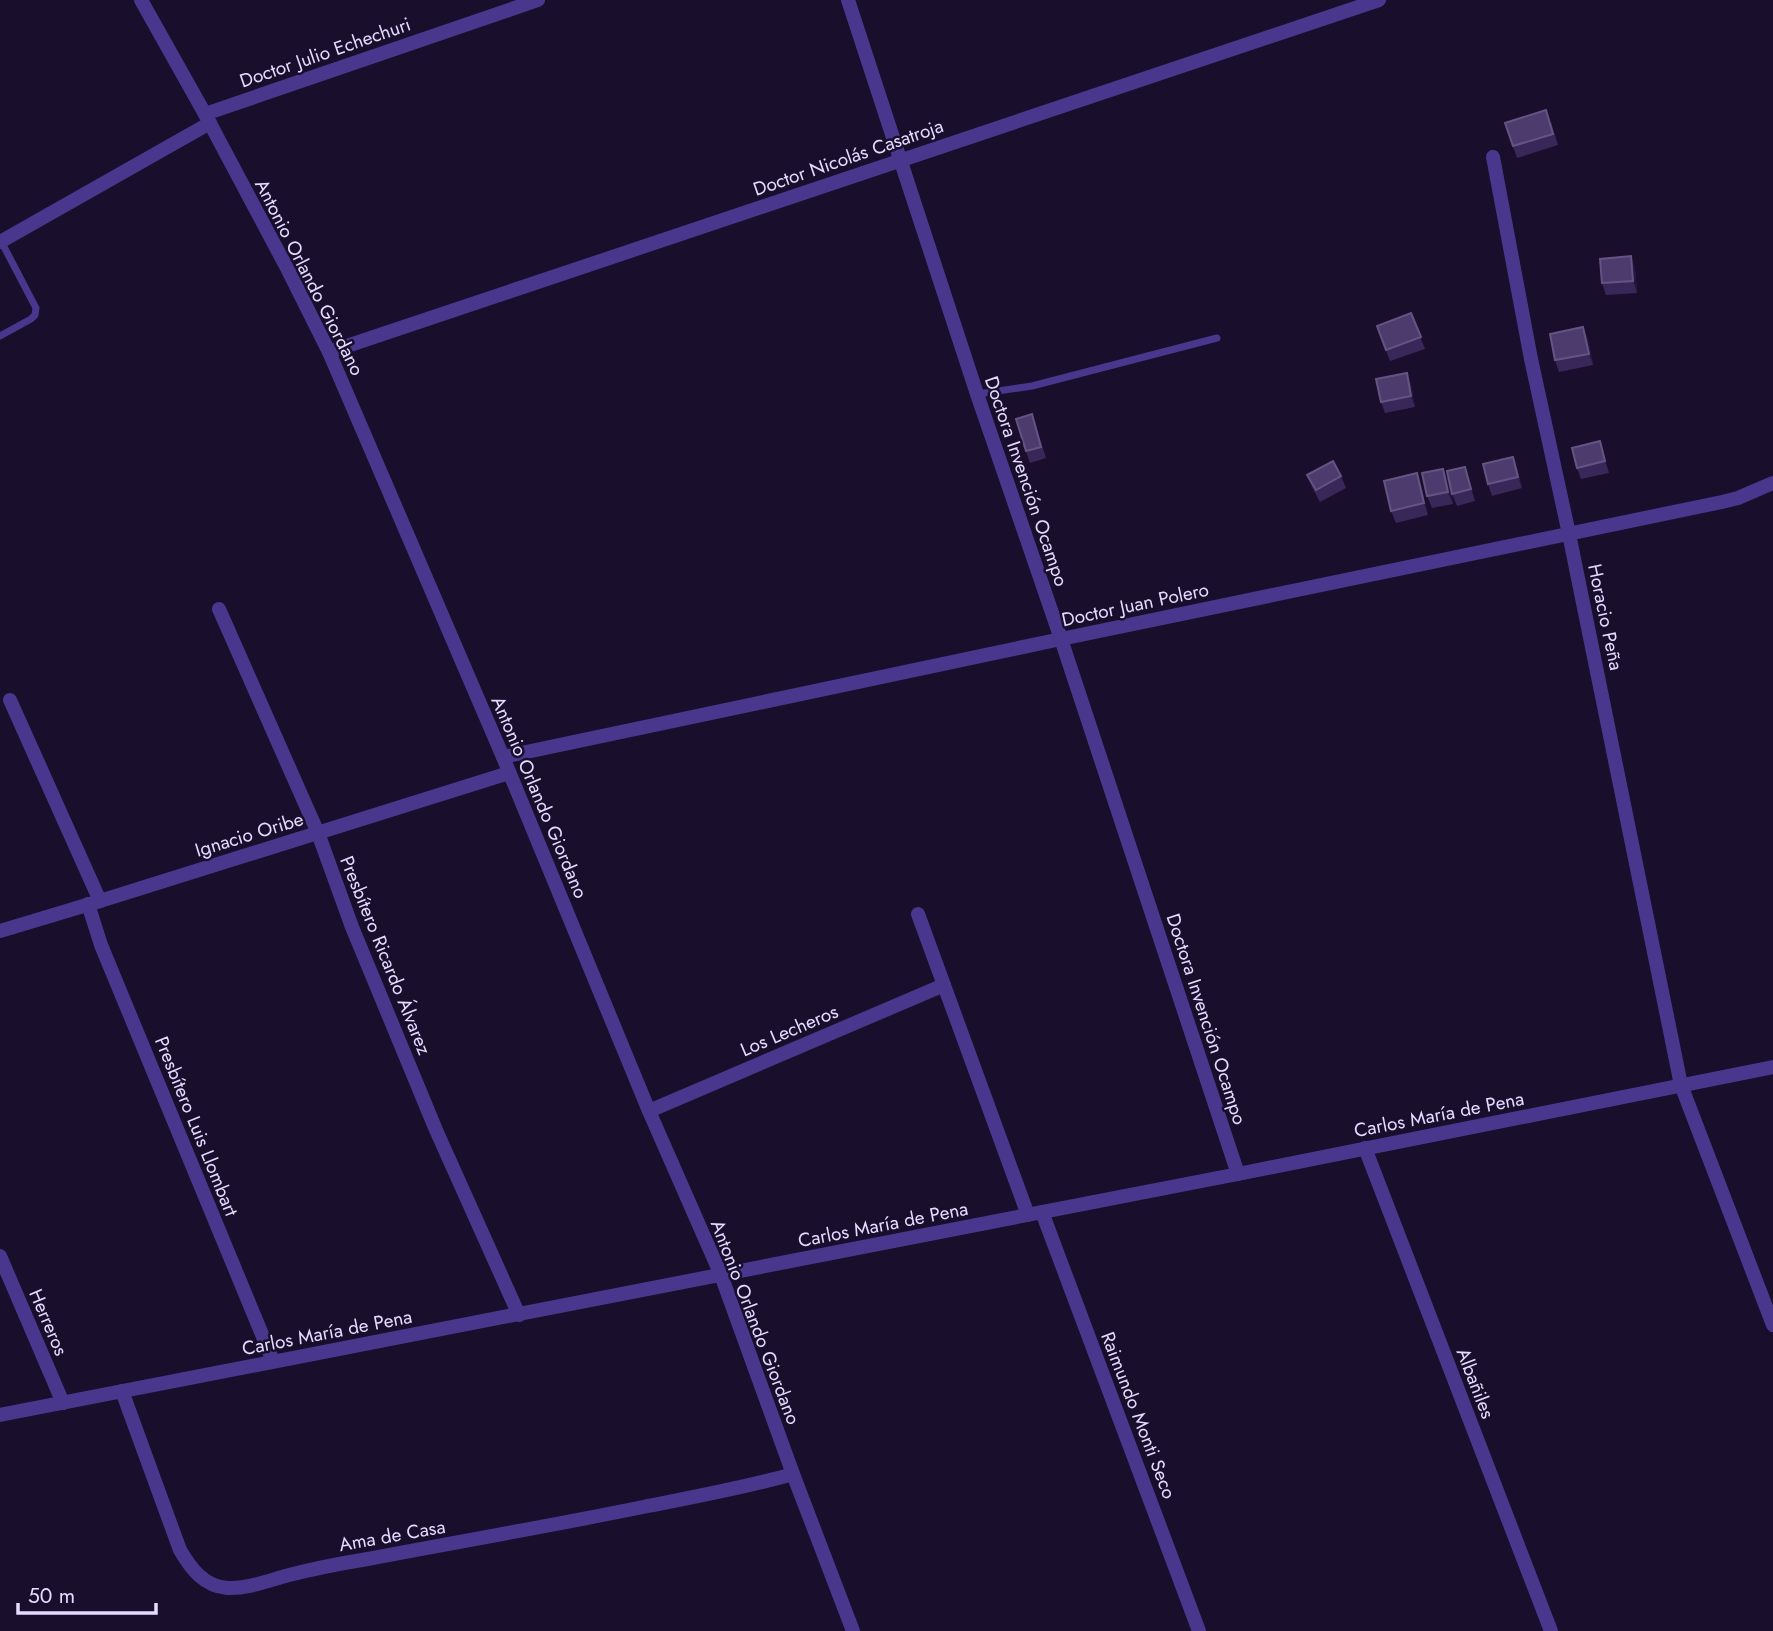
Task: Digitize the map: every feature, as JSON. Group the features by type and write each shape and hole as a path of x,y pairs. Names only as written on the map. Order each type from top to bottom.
{"street":[{"name":"Antonio Orlando Giordano","path":"141,0 208,119 329,352 503,757 649,1111 721,1275 853,1631"},
{"name":"Doctor Julio Echechuri","path":"0,241 208,119 538,0"},
{"name":"Doctora Invención Ocampo","path":"848,0 1238,1174"},
{"name":"Doctor Nicolás Casatroja","path":"329,352 1379,0"},
{"name":"Horacio Peña","path":"1493,157 1531,359 1681,1085 1773,1325"},
{"name":"Doctor Juan Polero","path":"503,757 1722,502 1773,483"},
{"name":"Presbítero Ricardo Álvarez","path":"219,609 318,833 352,927 408,1062 519,1315"},
{"name":"Presbítero Luis Llombart","path":"9,700 94,903 105,953 273,1361"},
{"name":"Ignacio Oribe","path":"0,931 509,773"},
{"name":"Raimundo Monti Seco","path":"918,914 1199,1631"},
{"name":"Los Lecheros","path":"649,1111 944,985"},
{"name":"Carlos María de Pena","path":"0,1415 1035,1214 1773,1067"},
{"name":"Albañiles","path":"1365,1148 1551,1631"},
{"name":"Herreros","path":"0,1256 63,1403"},
{"name":"Ama de Casa","path":"122,1391 180,1550 198,1576 216,1586 228,1588 242,1587 316,1568 677,1501 793,1474"}],"lane":[{"path":"0,241 36,308 31,319 0,336"},
{"path":"977,394 1032,386 1217,338"}],"building":[{"path":"1546,110 1553,134 1513,146 1505,123"},
{"path":"1631,256 1633,281 1602,283 1600,259"},
{"path":"1411,313 1421,337 1386,350 1377,326"},
{"path":"1583,327 1589,354 1555,360 1550,334"},
{"path":"1407,373 1411,396 1381,402 1376,379"},
{"path":"1032,414 1041,447 1026,451 1016,419"},
{"path":"1600,441 1605,461 1577,468 1572,448"},
{"path":"1513,457 1518,477 1488,484 1483,464"},
{"path":"1333,461 1341,476 1316,490 1307,475"},
{"path":"1465,467 1471,489 1452,494 1447,471"},
{"path":"1443,469 1448,492 1427,496 1422,473"},
{"path":"1417,473 1424,503 1391,511 1384,481"}]}
